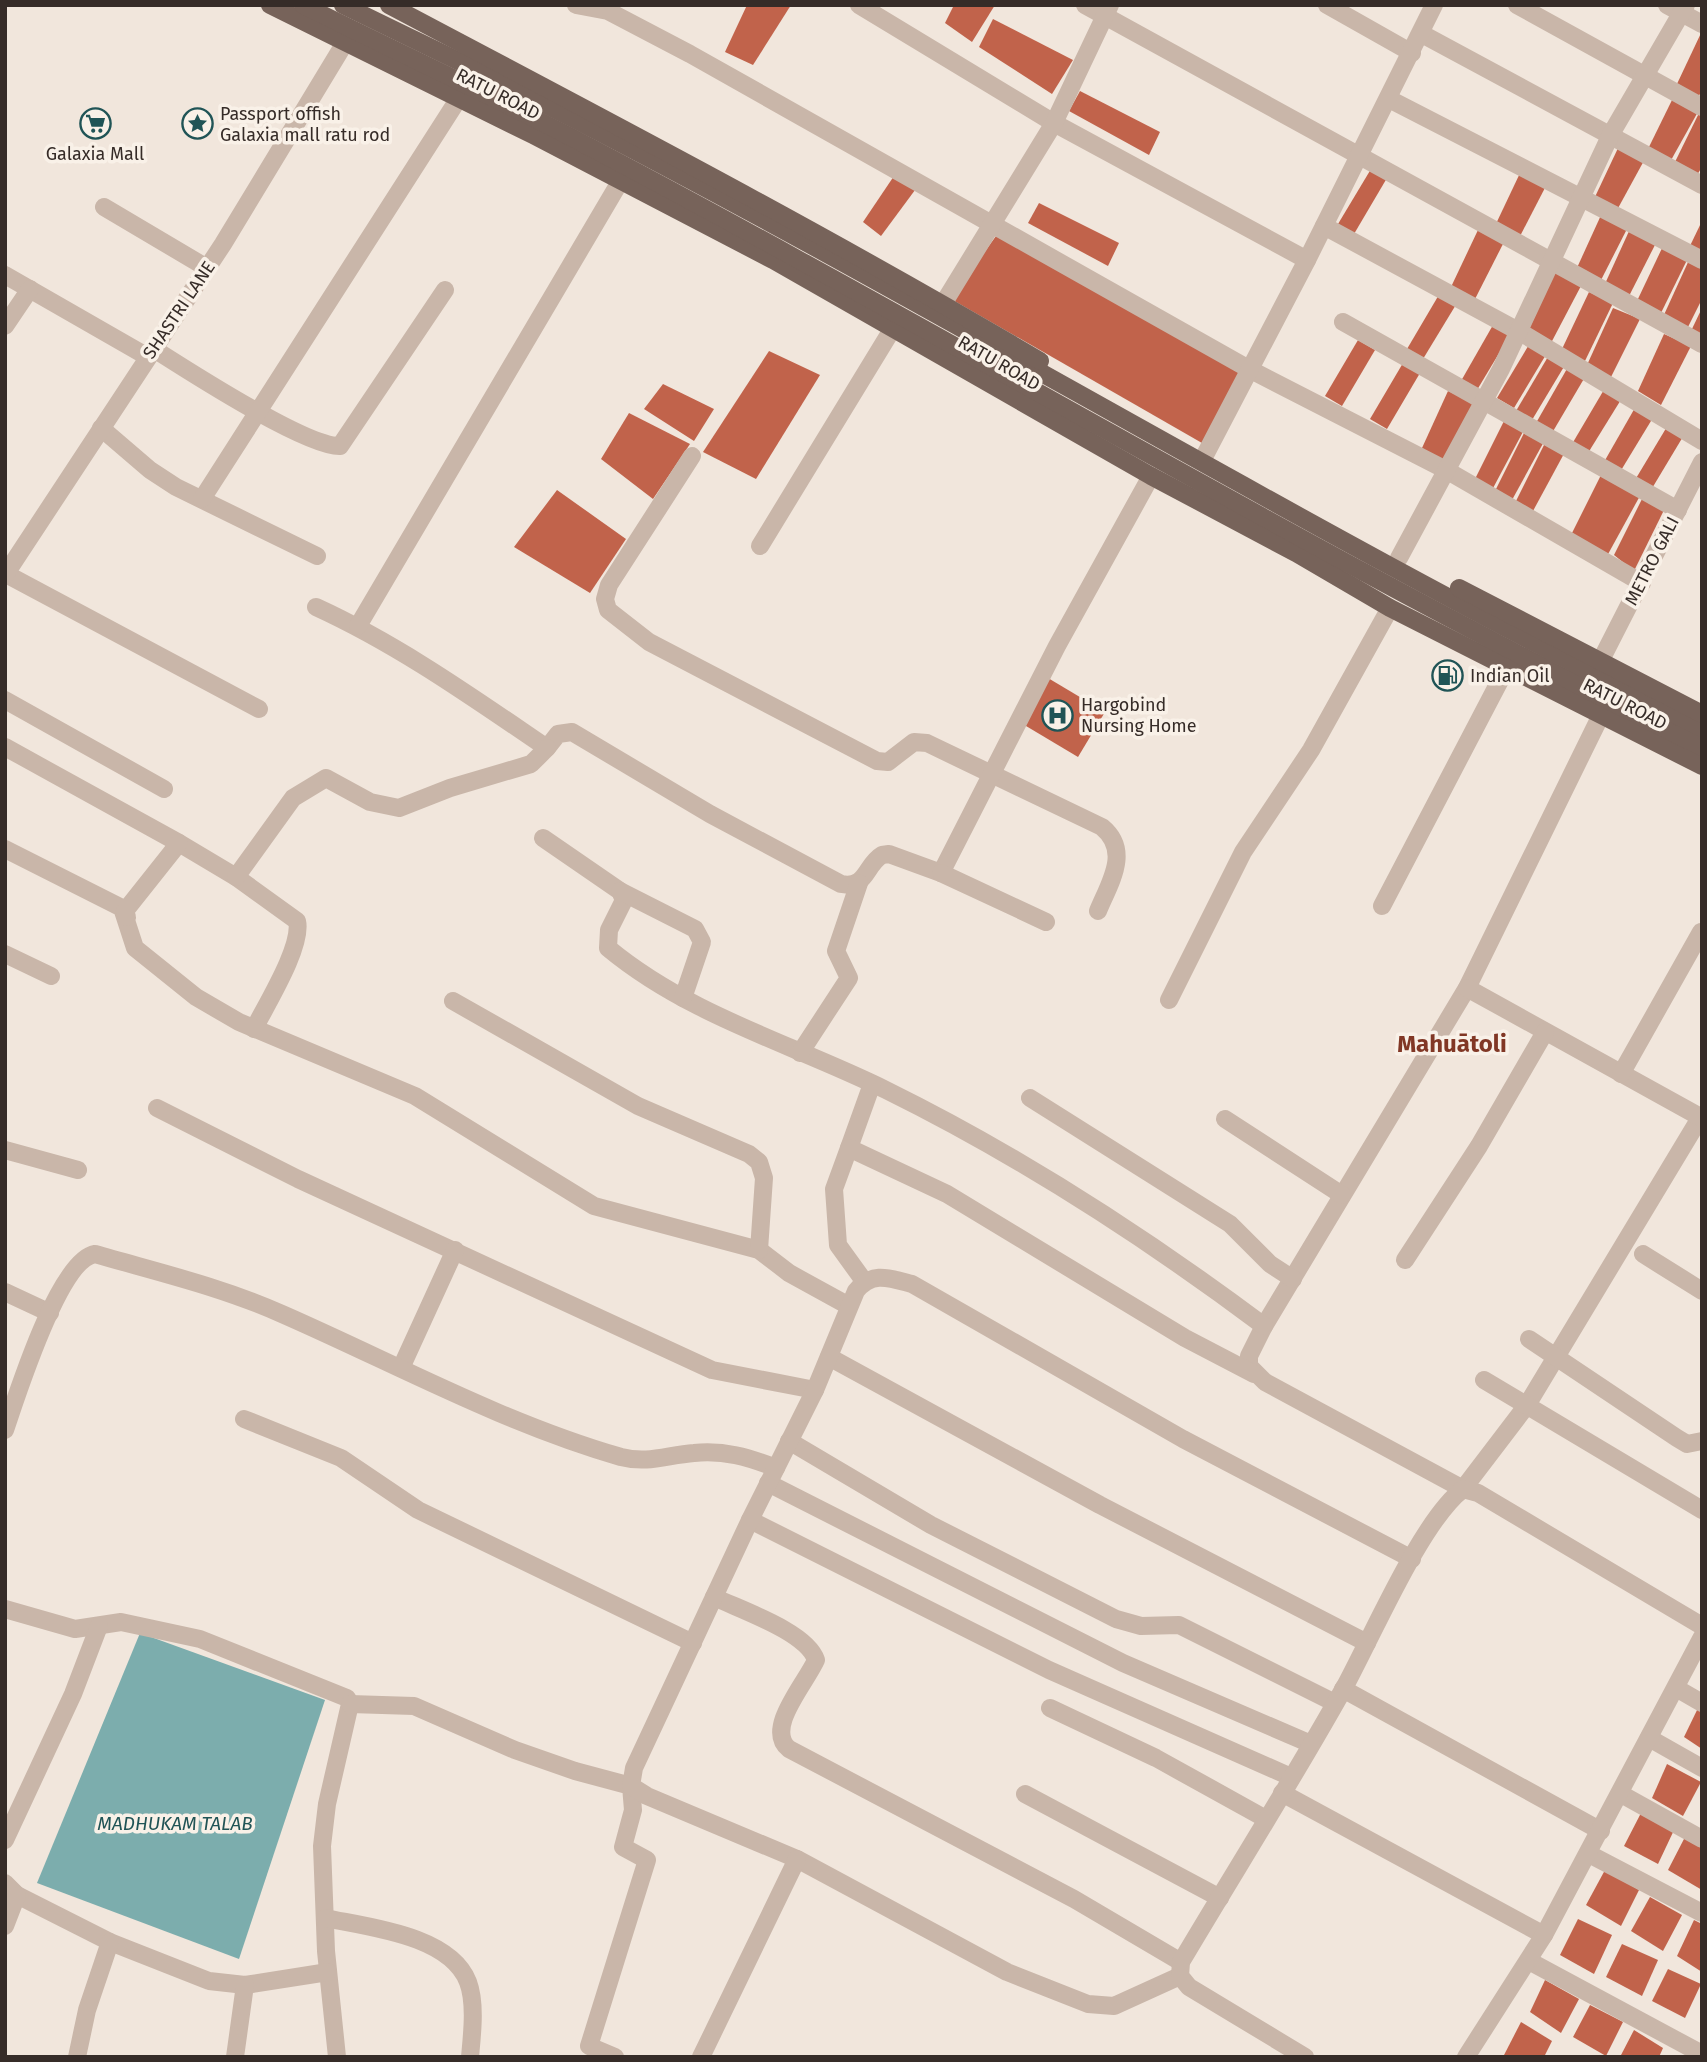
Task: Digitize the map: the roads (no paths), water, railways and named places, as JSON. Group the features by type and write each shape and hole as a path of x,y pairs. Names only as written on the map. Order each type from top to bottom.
{"main road":[{"name":"RATU ROAD","path":"270,5 621,180 893,328 1151,476 1296,553 1390,608 1702,766"},
{"path":"303,5 564,134 795,258 1224,498 1702,747"},
{"path":"344,5 572,118 803,242 1233,482 1702,727"},
{"name":"RATU ROAD","path":"389,5 686,162 943,304 1205,454 1399,558 1702,714"}],"street":[{"path":"576,5 608,11 639,27 1249,369 1446,470 1642,583"},
{"path":"859,5 1054,123 1307,260"},
{"path":"1085,5 1108,10 1359,157 1702,344"},
{"path":"1327,5 1412,53"},
{"path":"1205,454 1307,260 1422,34 1434,5"},
{"path":"1517,5 1702,107"},
{"path":"1399,558 1520,332 1611,134 1645,77 1678,8 1702,24"},
{"path":"943,304 1054,123 1108,10"},
{"path":"1422,34 1702,185"},
{"name":"SHASTRI LANE","path":"6,575 207,268 346,41"},
{"path":"202,499 459,98"},
{"path":"1389,99 1702,260"},
{"path":"358,626 621,180"},
{"path":"104,207 207,268"},
{"path":"1324,226 1520,332 1702,442"},
{"path":"5,275 318,442 340,446 445,290"},
{"path":"5,326 30,289"},
{"path":"1343,322 1678,510"},
{"path":"760,546 893,328"},
{"path":"101,428 150,470 317,556"},
{"path":"692,456 609,585 605,599 608,610 649,642 877,761 888,762 914,742 927,743 1087,819 1112,835 1118,857 1098,911"},
{"name":"METRO GALI","path":"1601,660 1702,462"},
{"path":"941,873 989,774 1151,476"},
{"path":"6,575 259,709"},
{"path":"316,607 358,626 425,664 547,748"},
{"path":"1169,1000 1243,852 1311,750 1390,608"},
{"path":"1382,906 1507,667"},
{"path":"5,700 164,789"},
{"path":"1254,1374 1249,1366 1249,1356 1264,1326 1467,988 1601,716"},
{"path":"236,877 293,798 326,778 370,802 399,808 450,788 531,764 558,734 572,732 699,808 829,878 851,886 859,883"},
{"path":"5,747 179,843 236,877 297,921 299,931 254,1029"},
{"path":"543,838 620,891 695,929 702,942 683,998"},
{"path":"179,843 125,911 129,938 149,961 196,997 254,1029 415,1096 594,1206 759,1250 789,1273 849,1306"},
{"path":"5,849 122,908 127,917"},
{"path":"800,1053 849,978 836,951 859,883 881,855 889,854 941,873 1046,922"},
{"path":"620,891 624,900 609,930 608,948 653,983 872,1084 1103,1211 1264,1326"},
{"path":"1621,1074 1701,932"},
{"path":"5,954 51,976"},
{"path":"350,1704 415,1706 515,1750 575,1771 631,1786 647,1796 797,1859 1007,1972 1088,2004 1114,2006 1181,1969 1339,1696 1412,1559 1451,1498 1463,1489 1525,1405 1701,1118 1467,988"},
{"path":"453,1001 638,1106 749,1154 760,1162 764,1178 759,1250"},
{"path":"1405,1260 1479,1146 1545,1032"},
{"path":"864,1281 838,1245 834,1189 872,1084"},
{"path":"1030,1098 1230,1224 1270,1264 1293,1279"},
{"path":"157,1108 298,1179 712,1370 815,1390"},
{"path":"1225,1119 1342,1195"},
{"path":"849,1148 947,1194 1185,1338 1463,1489 1478,1493 1702,1626"},
{"path":"5,1150 78,1170"},
{"path":"401,1368 456,1250"},
{"path":"5,1430 38,1337 50,1313 76,1264 85,1256 95,1254 209,1287 279,1312 493,1409 623,1458 652,1461 696,1452 733,1452 772,1476 1123,1664 1311,1744"},
{"path":"1643,1254 1702,1291"},
{"path":"615,2057 589,2046 648,1860 623,1847 633,1810 631,1786 634,1768 750,1520 815,1390 849,1306 864,1281 875,1277 912,1284 1183,1439 1412,1559"},
{"path":"5,1292 50,1313"},
{"path":"1529,1339 1687,1444 1702,1441"},
{"path":"829,1357 1100,1505 1367,1643"},
{"path":"1484,1380 1702,1510"},
{"path":"244,1419 341,1458 418,1510 693,1643"},
{"path":"789,1441 931,1525 1116,1619 1140,1626 1179,1625 1339,1696 1601,1831"},
{"path":"750,1520 1286,1785 1544,1936"},
{"path":"714,1597 800,1638 813,1650 816,1661 784,1717 780,1731 782,1744 1074,1899 1181,1969 1189,1987 1305,2057"},
{"path":"5,1609 75,1629 121,1622 141,1624 200,1639 338,1692 347,1698 350,1704 324,1819 325,1919 337,2057"},
{"path":"5,1840 73,1694 99,1626"},
{"path":"1466,2057 1544,1936 1702,1637"},
{"path":"1676,1688 1702,1703"},
{"path":"1050,1708 1156,1758 1266,1819"},
{"path":"1649,1738 1702,1768"},
{"path":"1025,1794 1220,1898"},
{"path":"1621,1794 1702,1839"},
{"path":"1589,1854 1702,1913"},
{"path":"701,2057 797,1859"},
{"path":"5,1926 11,1889 110,1942 209,1981 245,1985 328,1972"},
{"path":"325,1919 396,1933 438,1949 449,1957 468,1982 472,2036 470,2057"},
{"path":"77,2057 87,2010 110,1942"},
{"path":"1528,1961 1702,2054"},
{"path":"235,2057 245,1985"}],"water":[{"name":"MADHUKAM TALAB","path":"140,1633 325,1700 239,1959 37,1883"}],"place":[{"name":"Galaxia Mall","path":"95,123"},
{"name":"Passport offish Galaxia mall ratu rod","path":"197,124"},
{"name":"Indian Oil","path":"1447,676"},
{"name":"Hargobind Nursing Home","path":"1058,715"}],"district":[{"name":"Mahuātoli","path":"1452,1044"}]}
